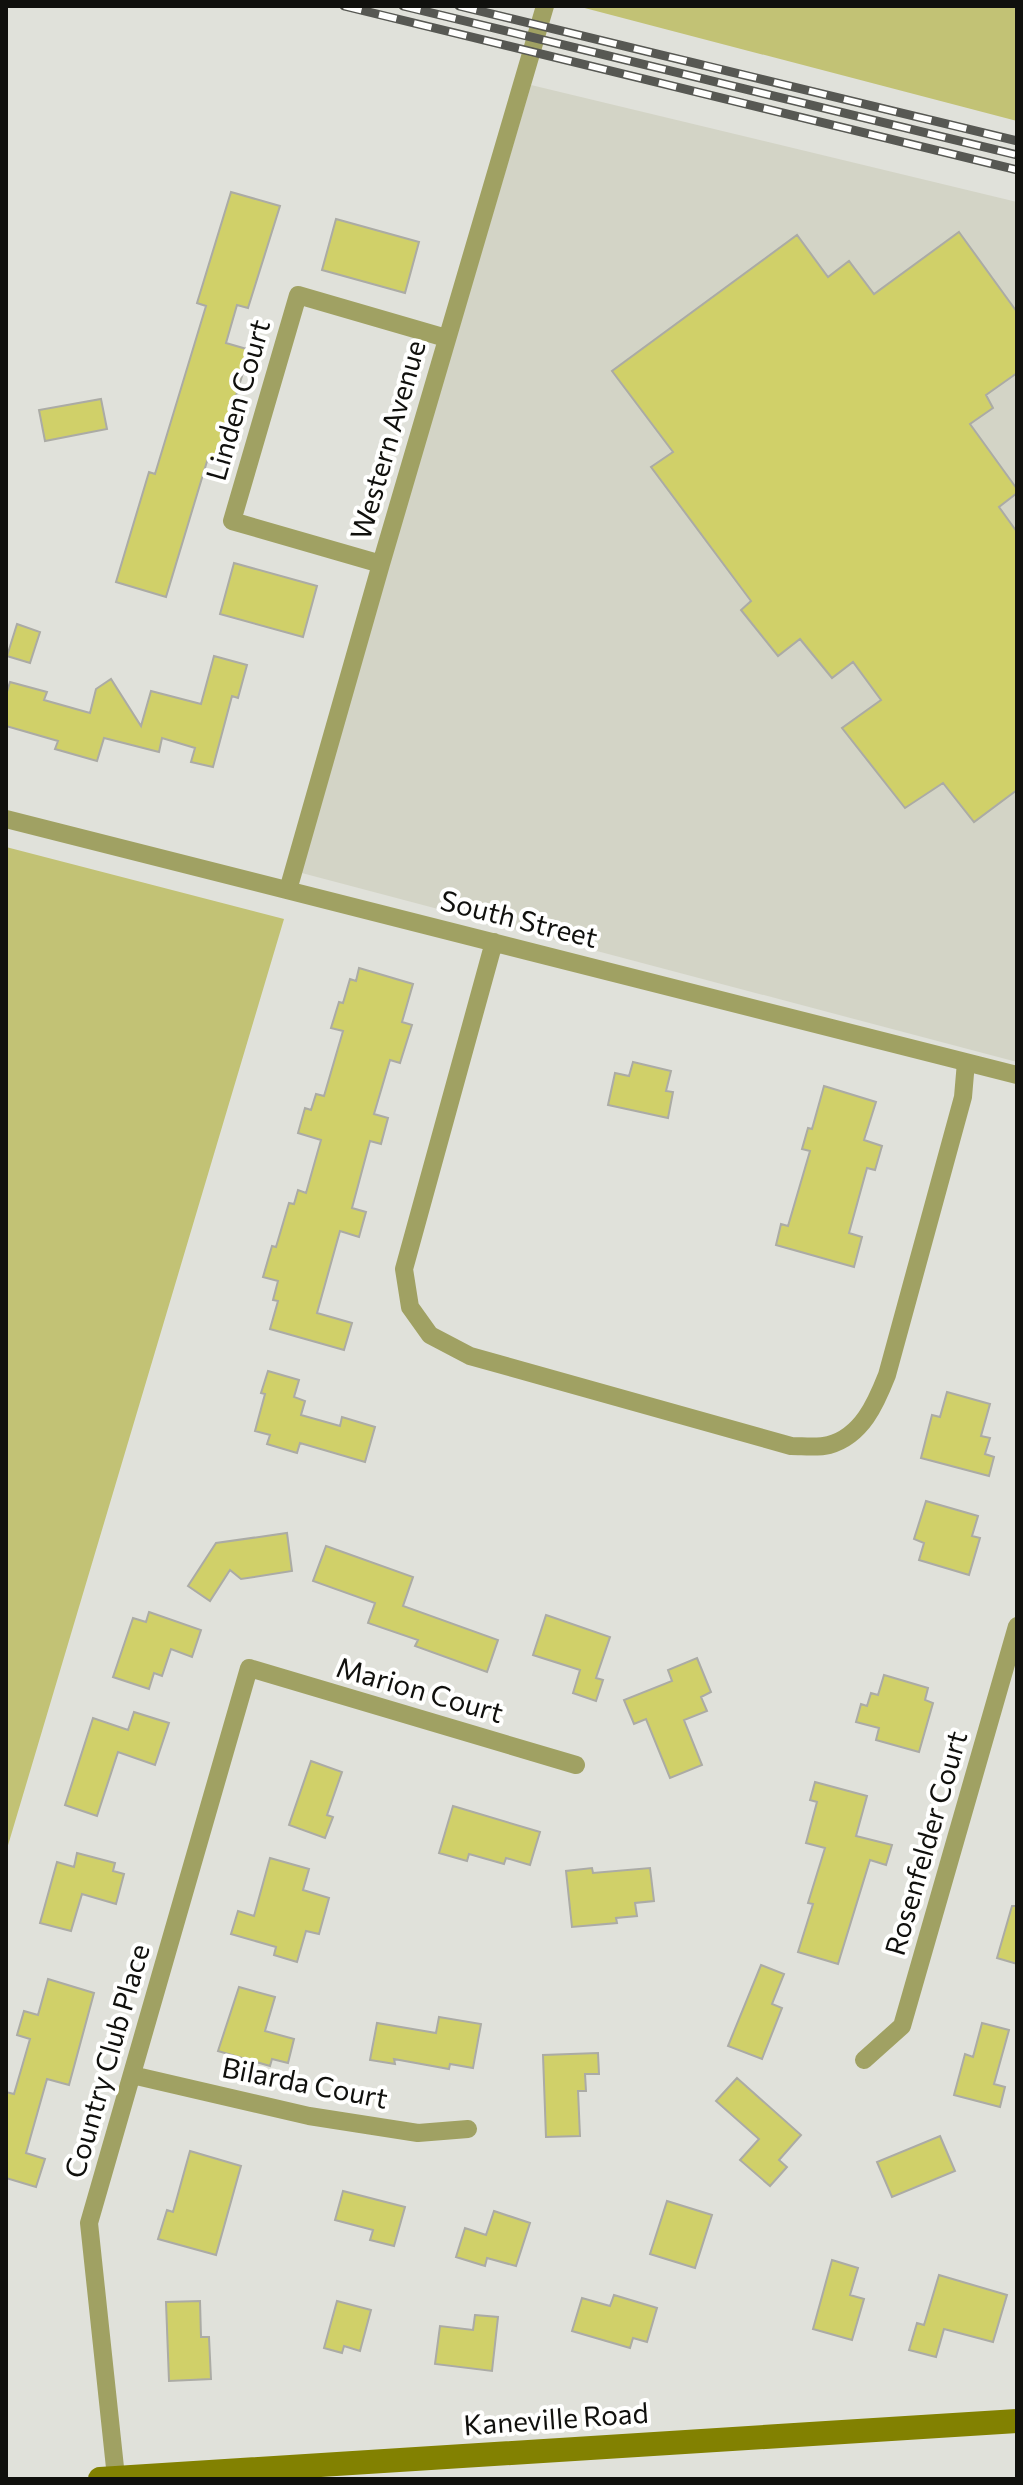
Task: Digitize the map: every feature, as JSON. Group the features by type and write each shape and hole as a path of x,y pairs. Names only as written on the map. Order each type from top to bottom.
{"main road":[{"name":"Kaneville Road","path":"108,2478 1017,2421"}],"street":[{"name":"Western Avenue","path":"288,890 545,6"},
{"name":"Linden Court","path":"381,564 232,521 298,295 446,338"},
{"name":"South Street","path":"6,819 1017,1075"},
{"path":"494,942 404,1269 410,1307 430,1335 470,1356 791,1446 828,1446 850,1435 874,1409 887,1375 963,1097 966,1062"},
{"name":"Rosenfelder Court","path":"864,2060 902,2026 1017,1626"},
{"name":"Marion Court","path":"249,1668 576,1765"},
{"name":"Country Club Place","path":"108,2478 89,2223 249,1668"},
{"name":"Bilarda Court","path":"132,2075 309,2116 418,2133 468,2129"}],"shaded area":[{"path":"577,6 1017,6 1017,121"},
{"path":"531,85 1017,202 1017,1062 298,872"},
{"path":"6,847 284,919 6,1852"}],"building":[{"path":"231,192 280,206 248,308 237,305 226,343 250,350 216,461 208,458 166,597 116,582 149,472 155,474 206,306 197,303"},
{"path":"336,219 419,242 405,293 322,270"},
{"path":"959,232 1017,312 1017,373 986,395 993,408 970,424 1017,489 1017,493 999,507 1017,532 1017,790 974,822 943,783 905,808 842,728 881,700 853,662 832,678 800,639 778,656 741,610 751,601 651,467 673,452 612,371 797,235 828,277 849,261 874,294"},
{"path":"101,399 107,429 45,441 39,410"},
{"path":"234,563 317,586 303,637 220,614"},
{"path":"17,624 40,632 30,663 7,656"},
{"path":"214,656 247,665 238,698 232,696 213,767 191,762 195,748 162,738 159,752 104,738 97,761 55,749 58,741 6,726 6,695 10,682 47,692 44,700 90,713 96,689 111,679 141,726 151,691 201,704"},
{"path":"359,968 413,984 402,1022 412,1025 400,1063 390,1060 374,1114 388,1118 381,1144 370,1141 352,1208 366,1212 359,1237 340,1231 317,1313 352,1323 344,1350 270,1329 278,1301 273,1300 278,1281 263,1277 289,1203 294,1204 298,1190 306,1193 321,1140 298,1133 305,1108 311,1110 316,1094 324,1096 343,1031 331,1028 339,1002 343,1003 350,979 356,981"},
{"path":"633,1062 671,1071 666,1091 673,1092 668,1118 608,1105 615,1073 629,1076"},
{"path":"824,1086 876,1102 864,1140 882,1146 875,1170 867,1168 849,1233 862,1237 854,1267 776,1245 781,1224 788,1226 810,1151 802,1149 808,1128 812,1129"},
{"path":"268,1371 299,1380 294,1397 305,1401 301,1415 340,1426 342,1417 375,1427 365,1462 300,1443 297,1453 267,1444 270,1435 255,1431"},
{"path":"947,1392 990,1404 981,1436 990,1438 985,1454 994,1457 989,1476 921,1458 932,1415 940,1417"},
{"path":"926,1501 978,1516 972,1536 980,1538 969,1575 919,1560 924,1543 914,1539"},
{"path":"287,1533 292,1571 241,1579 230,1570 210,1601 188,1586 216,1543"},
{"path":"326,1546 413,1577 403,1606 498,1640 487,1672 415,1646 418,1640 368,1623 375,1603 313,1581"},
{"path":"149,1612 201,1630 192,1657 171,1649 162,1676 154,1673 149,1689 113,1677 133,1618 146,1622"},
{"path":"546,1615 610,1637 596,1678 603,1680 596,1701 573,1693 580,1670 533,1655"},
{"path":"697,1658 711,1692 701,1697 707,1711 684,1720 702,1765 670,1778 646,1719 634,1724 624,1700 672,1681 668,1670"},
{"path":"884,1675 928,1688 925,1700 933,1703 919,1752 876,1740 879,1728 856,1722 861,1704 867,1706 871,1693 878,1695"},
{"path":"134,1712 169,1723 155,1765 118,1752 97,1816 65,1805 93,1718 128,1730"},
{"path":"311,1761 342,1772 327,1815 333,1817 325,1838 289,1825"},
{"path":"815,1782 867,1796 856,1836 892,1845 886,1865 870,1860 838,1964 798,1952 813,1904 808,1903 825,1848 806,1843 817,1802 810,1800"},
{"path":"453,1806 540,1832 530,1865 506,1858 504,1864 469,1854 467,1861 439,1853"},
{"path":"77,1853 115,1863 113,1871 124,1874 116,1904 82,1894 71,1931 40,1923 57,1862 74,1867"},
{"path":"270,1858 309,1869 303,1890 329,1898 319,1934 306,1931 297,1962 274,1955 276,1947 231,1934 238,1911 254,1916"},
{"path":"592,1868 593,1873 650,1868 654,1901 635,1903 637,1916 616,1918 617,1923 572,1927 566,1871"},
{"path":"1012,1906 1017,1906 1017,1964 997,1958"},
{"path":"761,1965 784,1974 772,2004 782,2008 762,2059 728,2046"},
{"path":"48,1979 94,1993 69,2085 47,2079 26,2153 45,2159 36,2187 6,2178 6,2092 14,2094 30,2039 17,2035 24,2011 38,2015"},
{"path":"239,1987 275,1997 265,2031 294,2039 288,2063 272,2059 270,2066 218,2051"},
{"path":"439,2017 481,2024 473,2068 450,2064 449,2069 394,2059 395,2064 370,2060 377,2023 436,2033"},
{"path":"982,2023 1009,2030 994,2084 1005,2087 1000,2107 954,2095 965,2054 973,2057"},
{"path":"598,2053 599,2074 585,2074 586,2091 578,2091 580,2136 546,2137 543,2055"},
{"path":"737,2078 801,2135 779,2160 787,2167 770,2186 740,2160 759,2139 716,2101"},
{"path":"940,2136 955,2171 892,2197 877,2162"},
{"path":"190,2151 241,2166 216,2255 158,2239 167,2210 173,2212"},
{"path":"343,2191 405,2207 394,2246 370,2240 373,2230 335,2220"},
{"path":"667,2201 712,2215 695,2268 650,2254"},
{"path":"494,2211 530,2223 516,2266 487,2258 485,2266 456,2257 465,2228 486,2235"},
{"path":"832,2260 858,2268 850,2295 864,2299 852,2340 813,2329"},
{"path":"939,2275 1007,2295 993,2342 944,2329 936,2357 909,2350 917,2323 924,2325"},
{"path":"614,2295 657,2308 647,2342 633,2338 630,2348 572,2331 582,2298 610,2306"},
{"path":"200,2301 201,2337 209,2337 211,2379 169,2381 166,2302"},
{"path":"337,2301 371,2310 360,2351 344,2346 342,2353 324,2348"},
{"path":"475,2315 498,2317 492,2371 435,2364 440,2326 473,2330"}],"railway":[{"path":"344,6 1017,170"},
{"path":"403,6 1017,155"},
{"path":"459,6 1017,141"}]}
